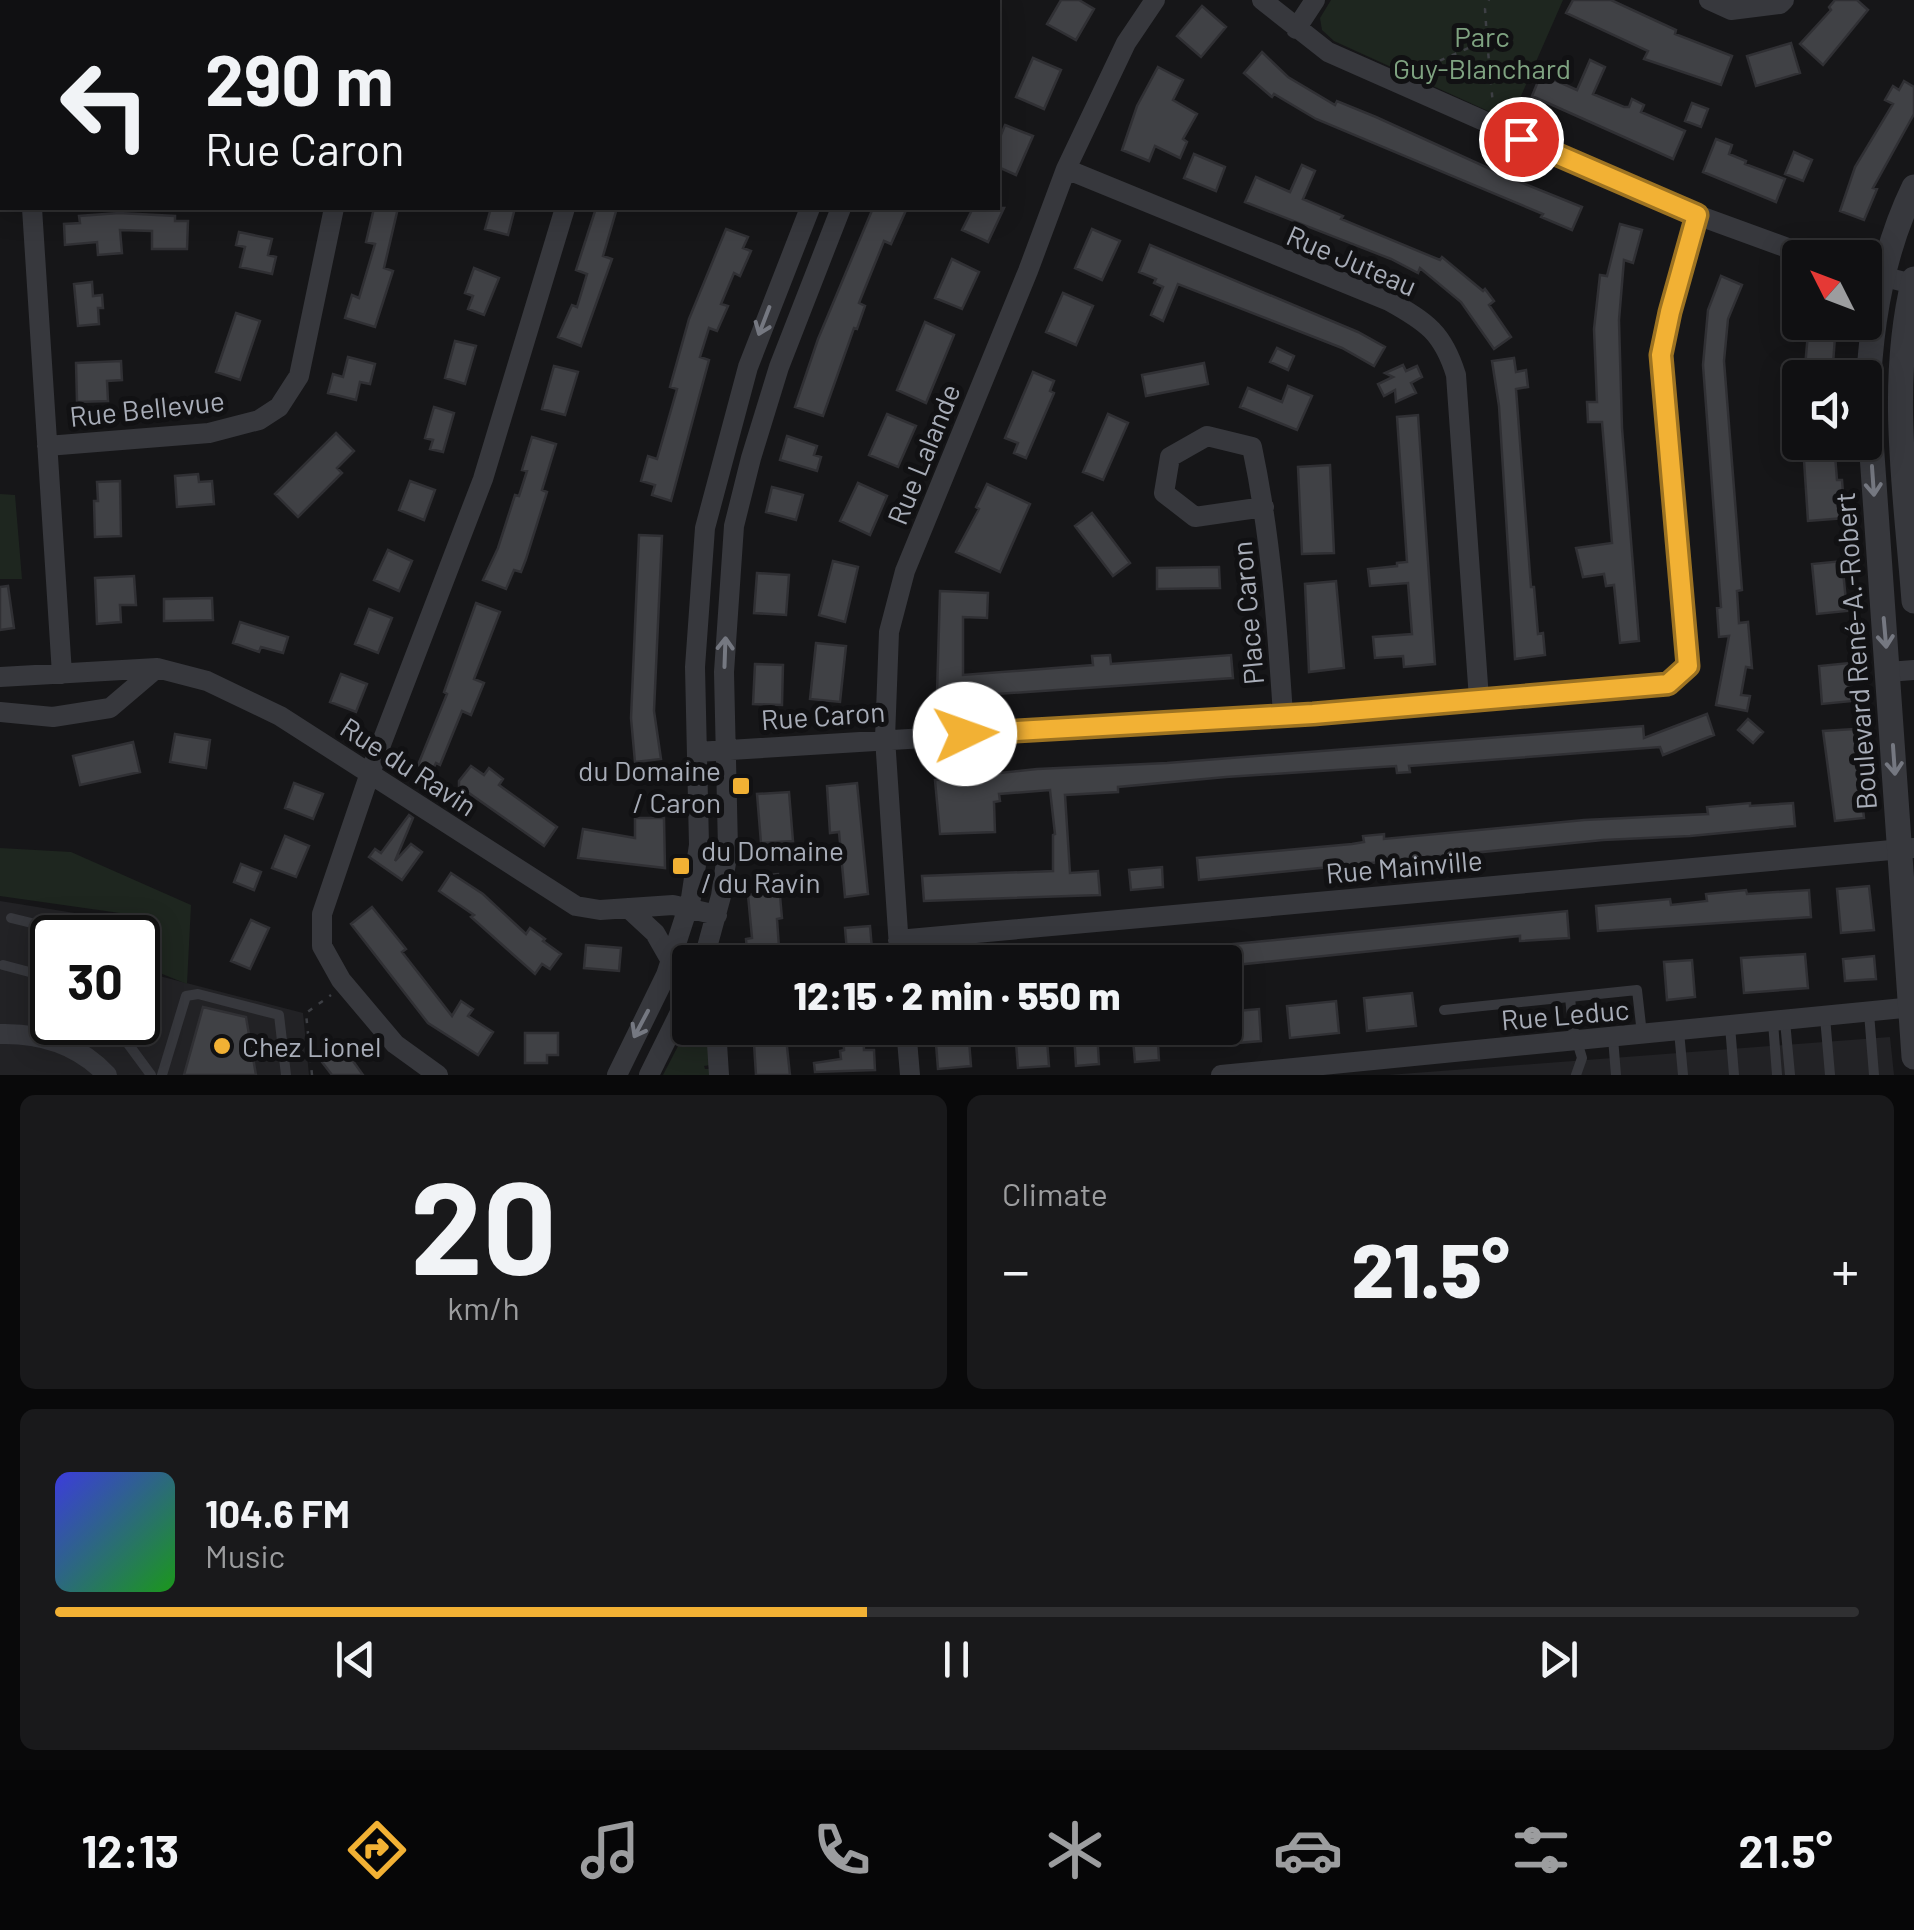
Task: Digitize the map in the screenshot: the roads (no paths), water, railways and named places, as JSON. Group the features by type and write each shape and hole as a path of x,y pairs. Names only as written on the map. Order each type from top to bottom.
{"street":[{"name":"Rue Lalande","path":"898,945 885,738 889,632 905,571 1066,169 1126,43 1154,0"},
{"path":"1262,0 1328,52 1697,215 1782,246"},
{"path":"1296,30 1316,0"},
{"path":"1710,0 1731,10 1780,4 1784,0"},
{"name":"Rue Juteau","path":"1066,169 1389,301 1426,322 1447,347 1456,375 1479,699"},
{"name":"Boulevard René-A.-Robert","path":"1882,255 1914,187"},
{"path":"32,210 62,674"},
{"name":"Rue Bellevue","path":"47,446 209,433 259,420 279,407 298,376 334,210"},
{"path":"438,1075 395,1044 342,988 322,946 322,914 370,773 484,479 565,210"},
{"path":"677,945 689,908 699,844 697,618 707,518 748,367 809,210"},
{"path":"709,945 728,849 726,619 738,506 779,367 841,210"},
{"name":"Rue Caron","path":"697,752 1284,715 1668,684 1688,666 1661,355 1697,215"},
{"path":"1882,276 1913,282 1902,342 1900,380 1914,601"},
{"name":"Boulevard René-A.-Robert","path":"1871,340 1869,414 1888,672 1907,848 1914,1057"},
{"name":"Place Caron","path":"1264,506 1196,516 1164,493 1170,457 1207,436 1252,446 1264,506 1273,564 1284,715"},
{"path":"0,712 53,717 110,708 156,668"},
{"name":"Rue du Ravin","path":"0,677 156,668 207,681 265,709 370,773 576,906 600,910 689,908 717,915"},
{"path":"1888,672 1914,670"},
{"name":"Rue Mainville","path":"898,940 1907,848"},
{"path":"617,1075 672,961 655,932 628,908"},
{"name":"Rue Leduc","path":"1221,1075 1912,1008"},
{"path":"648,1075 672,1028"},
{"path":"0,1034 29,1034 61,1043 108,1075"},
{"path":"717,1045 719,1075"},
{"path":"907,1045 910,1075"}],"lane":[{"path":"11,918 30,923"},
{"path":"4,965 30,972"},
{"path":"1444,1010 1638,990 1642,1035"},
{"path":"162,1075 186,996 198,994 279,1015 286,1075"},
{"path":"1570,997 1582,1058 1576,1075"},
{"path":"1869,1013 1874,1075"},
{"path":"1825,1017 1830,1075"},
{"path":"1778,1075 1779,1022"},
{"path":"1779,1022 1790,1075"},
{"path":"1730,1026 1734,1075"},
{"path":"1679,1031 1683,1075"},
{"path":"1613,1038 1616,1075"},
{"path":"129,1045 152,1075"}],"place":[{"name":"du Domaine / Caron","path":"741,786"},
{"name":"du Domaine / du Ravin","path":"681,866"},
{"name":"Chez Lionel","path":"222,1046"}],"park label":[{"name":"Parc Guy-Blanchard","path":"1482,52"}]}
